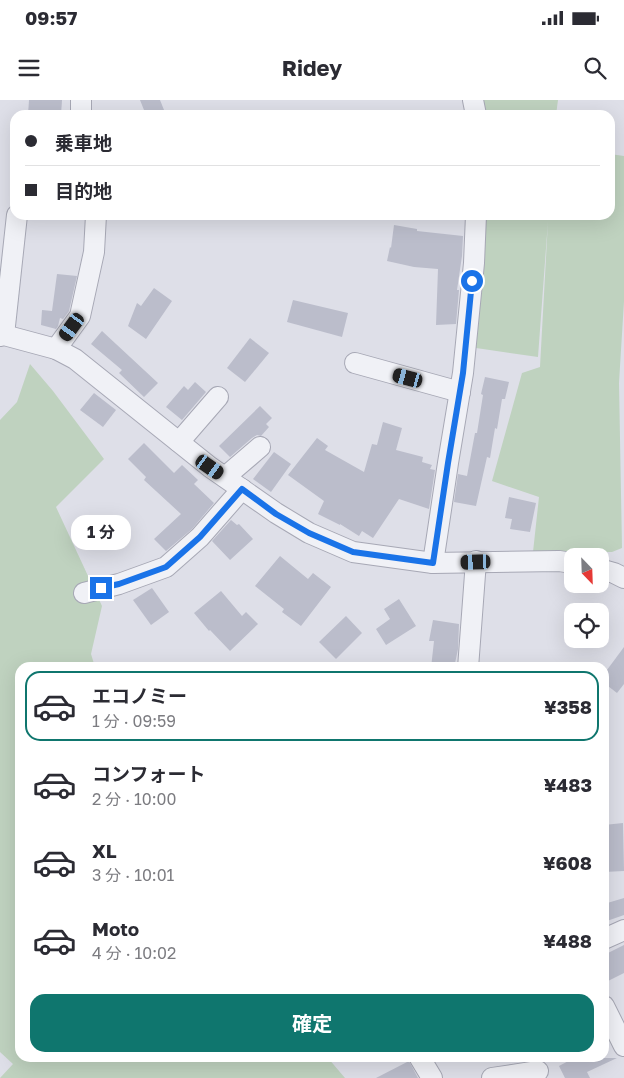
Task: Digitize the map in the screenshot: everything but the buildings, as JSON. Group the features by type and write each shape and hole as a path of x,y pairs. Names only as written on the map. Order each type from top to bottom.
{"street":[{"path":"17,220 2,335 56,349 75,359 210,467 276,514 309,533 353,552 433,563 564,562"},
{"path":"56,349 80,316 94,252 96,220"},
{"path":"433,563 463,373 474,262 476,220"},
{"path":"0,234 13,256"},
{"path":"355,363 460,392"},
{"path":"179,442 218,397"},
{"path":"225,477 260,447"},
{"path":"84,593 119,584 166,567 200,537 242,489"},
{"path":"468,662 476,562"},
{"path":"609,937 624,930"},
{"path":"609,1020 624,1046"},
{"path":"422,1062 432,1078"},
{"path":"492,1078 537,1069"}],"green space":[{"path":"470,100 558,100 557,110 471,110"},
{"path":"615,155 624,156 624,301 619,383 622,548 612,552 609,552 609,548 564,548 564,552 533,552 539,497 492,481 522,373 540,367 548,221 538,357 476,348 473,220 615,220"},
{"path":"30,364 53,391 104,459 56,507 102,606 91,654 93,662 15,662 15,1062 331,1062 345,1078 0,1078 13,1064 0,1052 0,420 17,402"}],"route":[{"path":"101,588 119,584 166,567 200,537 242,489 276,514 309,533 353,552 433,563 463,373 472,281"}]}
